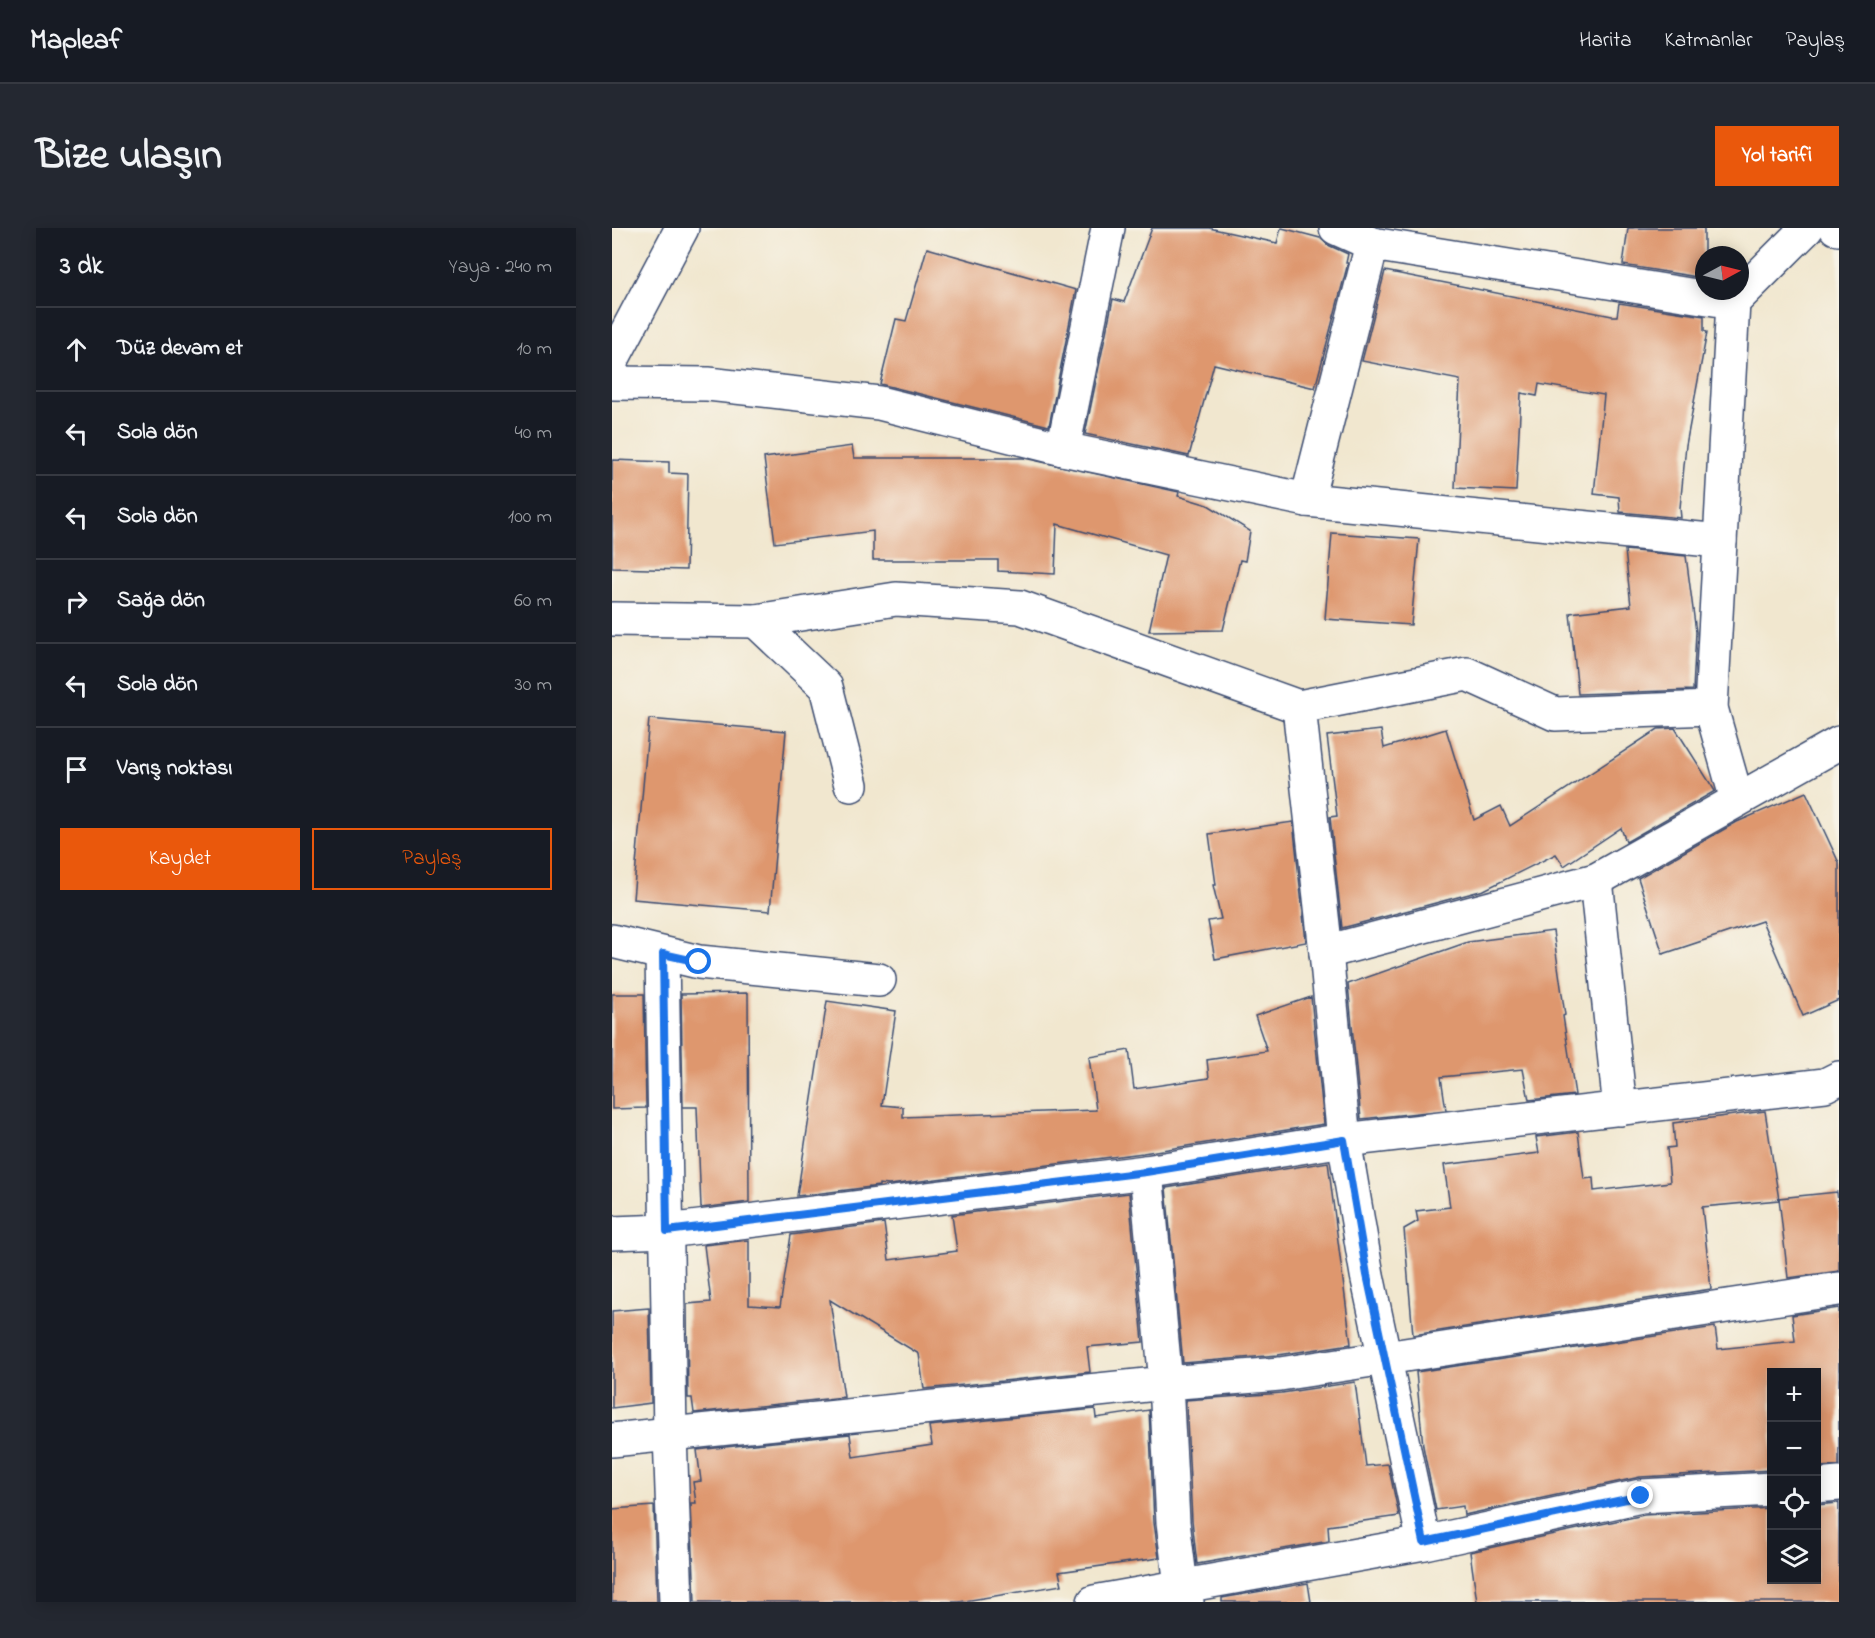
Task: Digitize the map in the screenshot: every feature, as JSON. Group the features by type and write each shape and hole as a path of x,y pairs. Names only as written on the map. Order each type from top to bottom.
{"street":[{"path":"612,360 682,228"},
{"path":"1064,449 1108,228"},
{"path":"1336,228 1372,244 1733,302"},
{"path":"1737,800 1711,708 1733,302 1807,228"},
{"path":"1307,500 1372,244"},
{"path":"612,383 708,384 879,403 1064,449 1307,500 1720,541"},
{"path":"612,619 756,621 896,599 1020,607 1299,707 1467,674 1555,714 1711,708"},
{"path":"756,621 826,687 851,785"},
{"path":"1299,707 1344,1140 1367,1275 1424,1542"},
{"path":"1326,952 1596,880 1839,743"},
{"path":"1596,880 1620,1109"},
{"path":"612,941 699,962 879,980"},
{"path":"663,954 670,1434 676,1602"},
{"path":"612,1233 667,1231 1146,1172 1344,1140 1825,1085 1839,1078"},
{"path":"1146,1172 1166,1383 1173,1522 1184,1594"},
{"path":"612,1440 1166,1383 1280,1374 1839,1289"},
{"path":"1821,1486 1839,1484"},
{"path":"1094,1602 1184,1594 1641,1496 1767,1489"}],"building":[{"path":"1152,228 1209,228 1277,243 1282,228 1320,238 1328,245 1348,254 1346,263 1348,263 1315,388 1214,364 1189,456 1085,434 1113,299 1124,302"},
{"path":"1628,228 1704,228 1704,246 1695,246 1695,277 1623,265"},
{"path":"927,248 1076,290 1049,426 880,384 896,319 906,321"},
{"path":"1385,271 1612,316 1617,316 1619,303 1704,316 1704,331 1707,332 1686,445 1681,518 1620,512 1619,497 1594,494 1604,395 1539,384 1537,396 1521,393 1516,491 1455,488 1460,380 1362,361"},
{"path":"852,446 854,458 1024,458 1179,492 1178,496 1208,505 1250,531 1245,561 1240,560 1223,630 1149,631 1166,555 1057,524 1055,574 998,571 998,560 873,560 873,531 775,543 764,458"},
{"path":"612,460 669,462 669,473 688,474 686,570 612,568"},
{"path":"1332,533 1419,539 1411,625 1325,619"},
{"path":"1625,550 1686,556 1696,632 1693,690 1578,694 1570,613 1631,606"},
{"path":"649,719 786,731 770,911 633,899"},
{"path":"1675,728 1715,791 1626,842 1621,828 1564,866 1556,854 1484,890 1342,928 1330,817 1337,816 1327,736 1381,730 1384,748 1446,729 1474,820 1501,806 1510,826 1658,729"},
{"path":"1806,792 1839,863 1839,1000 1803,1016 1762,921 1663,954 1638,878 1737,822"},
{"path":"1293,822 1306,942 1215,959 1208,921 1221,919 1213,885 1216,885 1209,834"},
{"path":"1553,931 1575,1095 1529,1100 1523,1069 1441,1077 1446,1110 1361,1119 1348,984 1468,942"},
{"path":"748,993 749,1202 701,1208 697,1107 683,1107 681,994"},
{"path":"612,994 644,994 646,1108 612,1109"},
{"path":"1311,997 1324,1124 1143,1153 797,1196 827,1001 896,1011 882,1105 903,1107 903,1117 1096,1110 1089,1057 1129,1050 1134,1089 1209,1078 1207,1060 1267,1051 1255,1016"},
{"path":"1765,1111 1779,1200 1702,1207 1711,1289 1413,1335 1404,1229 1418,1221 1416,1211 1450,1207 1444,1165 1539,1153 1536,1137 1578,1132 1584,1179 1593,1178 1594,1191 1670,1182 1667,1148 1675,1147 1673,1123"},
{"path":"1328,1162 1351,1344 1278,1355 1183,1363 1166,1188"},
{"path":"1837,1192 1839,1271 1788,1278 1779,1198"},
{"path":"1129,1193 1143,1342 1087,1347 1090,1372 924,1389 919,1354 830,1300 844,1397 694,1413 692,1398 688,1398 687,1304 711,1302 704,1245 749,1240 749,1305 780,1307 791,1235 884,1223 889,1260 957,1251 952,1215"},
{"path":"649,1308 651,1403 612,1408 612,1311"},
{"path":"1839,1308 1839,1466 1821,1467 1821,1368 1767,1368 1767,1470 1640,1477 1464,1515 1463,1506 1436,1510 1423,1446 1416,1372 1715,1327 1718,1349 1795,1341 1792,1315"},
{"path":"1355,1382 1366,1466 1388,1464 1399,1516 1328,1526 1329,1541 1197,1564 1192,1520 1186,1400 1282,1393"},
{"path":"1095,1409 1096,1418 1149,1410 1154,1523 1159,1558 1059,1572 1062,1585 959,1602 695,1602 691,1503 696,1503 693,1482 701,1481 697,1450 850,1434 853,1457 932,1445 929,1426"},
{"path":"1839,1503 1839,1602 1477,1602 1470,1552 1644,1515 1767,1508 1767,1584 1821,1584 1821,1505"},
{"path":"654,1506 657,1602 612,1602 612,1509"},
{"path":"1308,1583 1311,1602 1222,1602 1222,1598"}],"route":[{"path":"699,962 663,954 667,1231 1146,1172 1344,1140 1367,1275 1424,1542 1641,1496"}]}
